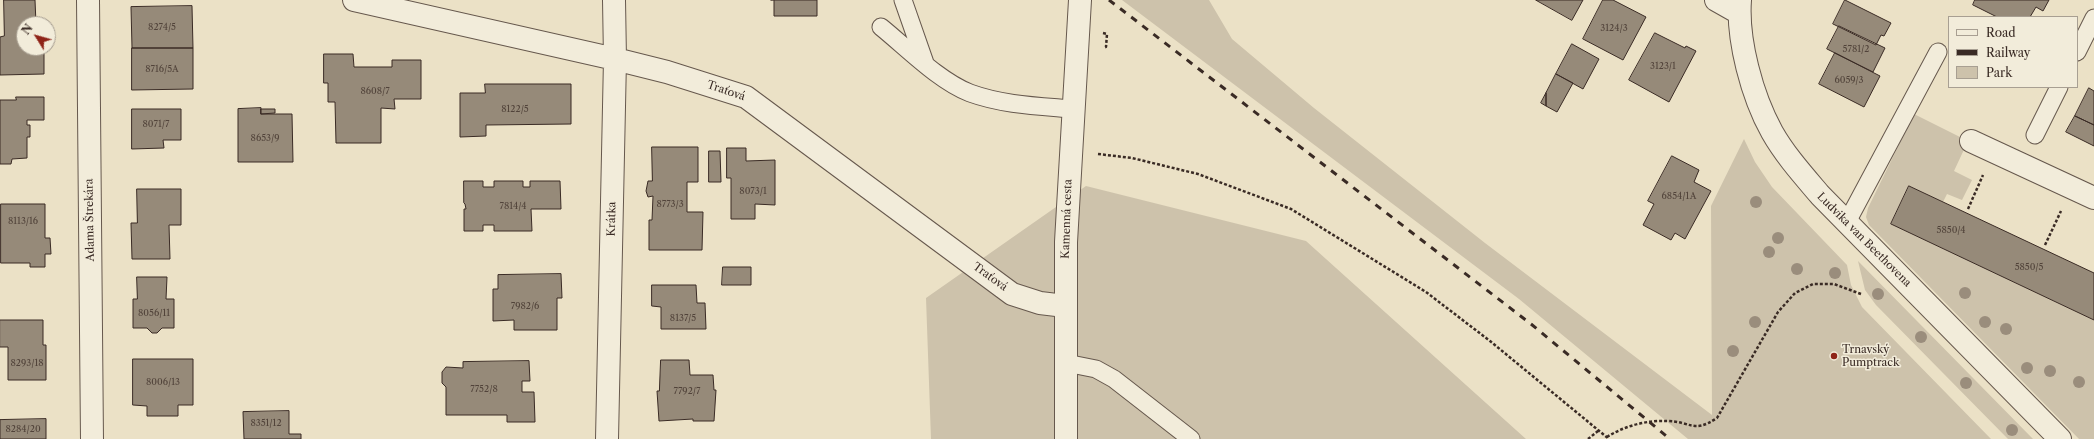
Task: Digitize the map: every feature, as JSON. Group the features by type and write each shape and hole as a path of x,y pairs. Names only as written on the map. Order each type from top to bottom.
{"street":[{"name":"Adama Štrekára","path":"88,0 92,439"},
{"name":"Traťová","path":"354,0 615,58 667,72 746,97 1012,294 1040,303 1065,306"},
{"name":"Krátka","path":"607,439 615,58 614,0"},
{"name":"Kamenná cesta","path":"1066,439 1066,242 1072,109 1080,0"},
{"path":"1716,0 1740,6"},
{"name":"Ludvika van Beethovena","path":"1740,6 1747,63 1758,98 1772,132 1793,163 1820,195 2060,439"},
{"path":"1972,141 2094,198"}],"lane":[{"path":"903,0 925,63"},
{"path":"2078,50 2094,18"},
{"path":"881,27 941,76 968,92 999,102 1072,109"},
{"path":"1847,222 1938,52"},
{"path":"2035,135 2058,88"},
{"path":"1066,363 1096,369 1114,379 1191,439"}],"path":[{"path":"1070,150 1132,158 1198,174 1291,209 1426,292 1490,341 1608,438 1618,430 1635,425 1666,421 1692,427 1706,426 1717,418 1778,312 1795,293 1813,284 1834,284 1861,294"},
{"path":"1968,209 1994,152"},
{"path":"2045,245 2072,188"},
{"path":"1588,439 1598,431"}],"green space":[{"path":"1122,0 1209,0 1232,39 1314,108 1485,243 1712,415 1711,206 1744,139 1755,162 1772,187 1847,265 1851,285 1862,307 1991,439 1688,439 1519,299"},
{"path":"1914,114 1968,141 1954,171 1972,180 1962,200 1947,194 1943,202 1909,186 1891,224 2094,320 2094,439 2079,439 1869,225 1866,217 1868,208"},
{"path":"1086,186 1306,241 1526,439 931,439 926,298"},
{"path":"1858,261 2033,439 2008,439 1876,305 1865,290"}],"building":[{"path":"4,0 35,0 36,16 16,16 16,56 44,56 44,74 0,75 0,37 4,36"},
{"path":"774,0 817,0 817,16 774,16"},
{"path":"1536,0 1583,0 1572,20"},
{"path":"1603,0 1613,0 1646,17 1623,60 1583,39"},
{"path":"1845,0 1891,23 1884,36 1881,35 1876,45 1833,24"},
{"path":"1975,0 2049,0 2043,11 2036,7 2031,16 1995,16 1973,5"},
{"path":"192,6 193,48 132,48 131,7"},
{"path":"1839,26 1885,48 1873,72 1827,49"},
{"path":"1655,33 1685,48 1686,46 1696,51 1669,102 1629,80"},
{"path":"1572,44 1599,59 1583,89 1556,74"},
{"path":"132,48 193,48 193,89 132,90"},
{"path":"1835,53 1880,76 1864,107 1819,84"},
{"path":"324,54 353,54 354,67 392,67 392,60 421,60 421,99 394,99 395,109 381,108 381,143 336,143 335,102 328,102 328,83 324,83"},
{"path":"1556,74 1573,83 1557,112 1546,106 1546,93"},
{"path":"485,84 571,84 571,124 486,125 486,136 460,137 460,93 485,93"},
{"path":"2089,88 2094,91 2094,125 2075,116"},
{"path":"1546,93 1546,106 1541,103"},
{"path":"16,97 44,97 44,120 27,120 27,125 30,125 30,137 27,137 27,158 12,159 11,164 0,164 0,100 16,100"},
{"path":"261,108 261,114 292,114 293,162 238,162 238,109"},
{"path":"132,109 181,109 181,140 163,140 164,148 132,149"},
{"path":"261,109 275,109 275,113 261,114"},
{"path":"2075,116 2094,125 2094,146 2066,132"},
{"path":"652,147 698,147 698,182 687,182 687,212 703,212 702,250 649,250 649,220 652,220 653,196 648,197 646,191 648,181 652,181"},
{"path":"727,148 746,148 746,161 775,160 775,205 755,204 755,219 731,219 731,178 727,178"},
{"path":"709,151 720,151 721,182 709,182"},
{"path":"1672,156 1699,170 1694,182 1711,191 1685,239 1675,233 1671,240 1643,225 1654,204 1648,201"},
{"path":"464,181 483,181 483,187 494,187 494,181 523,181 523,187 530,187 530,181 560,181 561,209 531,209 532,231 494,231 494,225 483,225 483,231 464,231 464,209 466,209 464,203"},
{"path":"1909,186 2094,273 2094,320 1891,224"},
{"path":"137,189 181,189 181,225 169,225 170,259 132,259 131,223 137,223"},
{"path":"1,204 45,204 45,238 50,238 51,254 45,254 45,267 30,267 30,263 1,263"},
{"path":"723,267 751,267 751,285 722,285"},
{"path":"561,274 562,298 557,298 557,330 514,330 514,320 493,321 493,289 498,289 498,275"},
{"path":"137,277 167,277 166,299 174,299 174,328 162,328 157,333 152,333 147,328 133,328 133,299 137,299"},
{"path":"652,285 696,285 697,303 705,303 706,329 661,329 661,307 652,306"},
{"path":"0,320 43,320 43,345 46,345 46,380 8,380 8,347 0,347"},
{"path":"133,359 193,359 193,405 178,405 178,416 147,416 147,406 133,405"},
{"path":"661,360 689,360 690,375 713,375 714,390 716,390 714,421 693,421 693,419 659,421 657,391 659,391"},
{"path":"529,361 530,381 522,381 522,392 534,392 535,422 507,422 507,415 446,415 446,387 442,383 442,372 446,367 463,368 463,362"},
{"path":"289,411 289,434 301,434 301,439 244,439 243,412"},
{"path":"46,419 46,439 0,439 0,420"}],"railway":[{"path":"1109,0 1531,324 1670,439"}],"place":[{"name":"Trnavský Pumptrack","path":"1834,356"}]}
